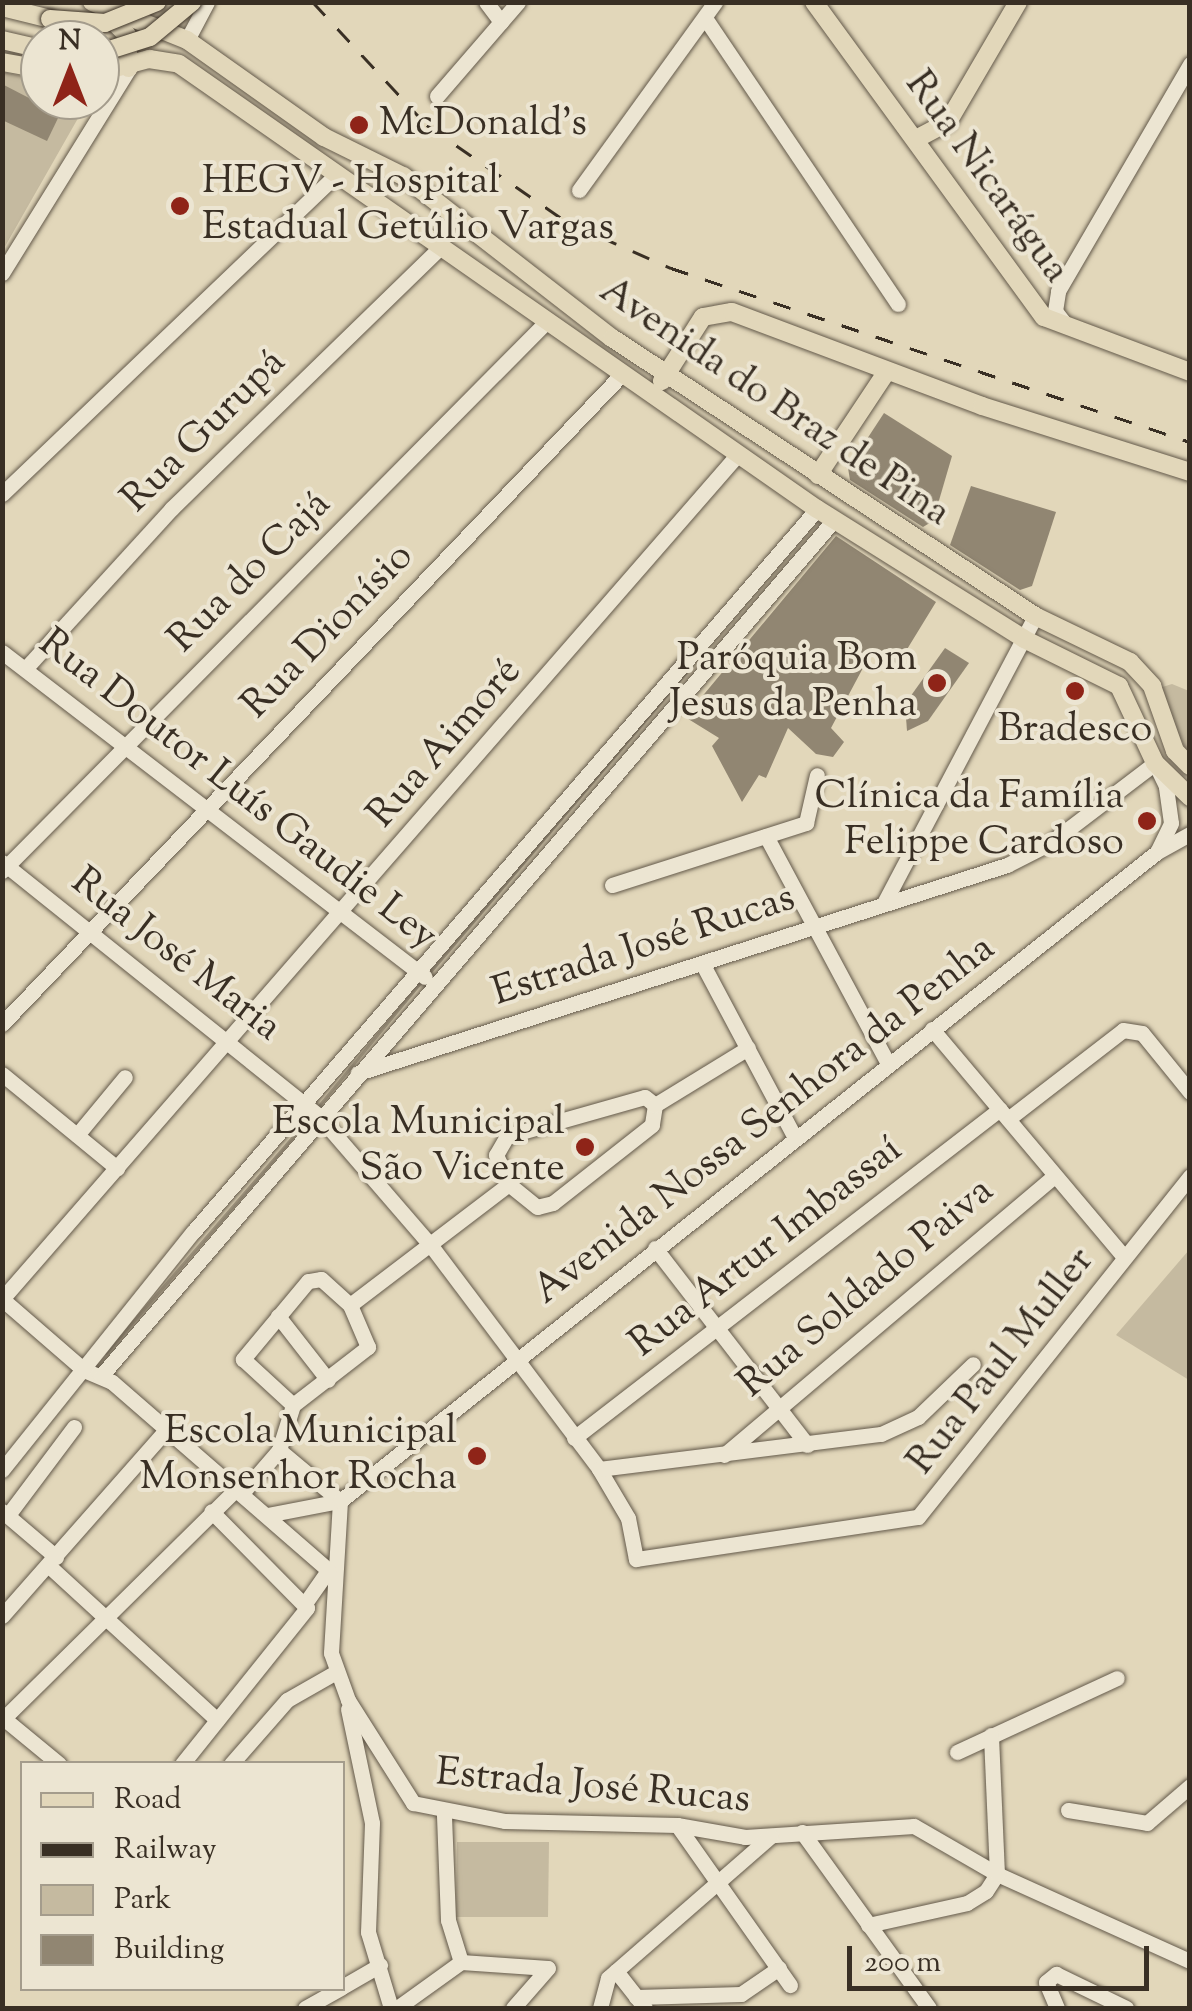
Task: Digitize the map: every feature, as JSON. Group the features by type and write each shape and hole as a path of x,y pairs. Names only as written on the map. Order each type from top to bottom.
{"main road":[{"path":"2,7 50,19 105,23 157,2"},
{"path":"120,46 150,36 192,2"},
{"name":"Rua Nicarágua","path":"814,2 1034,308 1071,331 1190,372"},
{"path":"916,139 948,122 1018,2"},
{"path":"92,3 122,28 129,68"},
{"name":"Avenida do Braz de Pina","path":"92,3 187,40 324,137 403,176 501,245 556,299 818,475 1035,616 1138,668 1186,763"},
{"path":"120,37 122,28"},
{"name":"Avenida do Braz de Pina","path":"120,69 156,58 179,64 334,177 817,509 1024,639 1119,686 1155,763"},
{"path":"653,394 702,318 721,310 887,371 1190,472"},
{"path":"818,475 887,371"},
{"path":"1155,763 1190,797"}],"street":[{"path":"187,40 207,2"},
{"path":"486,2 501,22"},
{"path":"437,96 518,2"},
{"path":"578,190 716,2"},
{"path":"705,18 898,304"},
{"path":"1071,331 1055,311 1058,291 1190,64"},
{"path":"120,78 129,68"},
{"path":"2,273 85,120"},
{"path":"2,494 334,177"},
{"name":"Rua Gurupá","path":"25,669 171,509 439,248"},
{"name":"Rua do Cajá","path":"4,866 546,322"},
{"name":"Rua Dionísio","path":"2,1024 622,374"},
{"name":"Rua Aimoré","path":"3,1299 738,454"},
{"path":"618,755 817,509"},
{"path":"2,1470 84,1370 618,755 834,520"},
{"path":"788,544 803,556"},
{"path":"886,901 1035,616"},
{"name":"Rua Doutor Luís Gaudie Ley","path":"2,652 425,977"},
{"path":"1155,763 1171,813 1158,852"},
{"name":"Estrada José Rucas","path":"358,1073 1028,855 1155,763"},
{"path":"612,885 810,820 817,775"},
{"name":"Avenida Nossa Senhora da Penha","path":"340,1501 932,1028 1158,852 1190,834"},
{"path":"766,836 888,1064"},
{"name":"Rua José Maria","path":"4,866 94,930 313,1110 432,1247 599,1468"},
{"path":"702,963 795,1138"},
{"path":"101,1376 313,1110 358,1073 425,977"},
{"path":"932,1028 1124,1257"},
{"path":"1004,1114 1123,1030 1142,1033 1190,1092"},
{"path":"656,1105 652,1125 553,1203 537,1207 508,1184 496,1155 507,1136 626,1099 656,1105 748,1048"},
{"path":"2,1074 117,1168"},
{"path":"77,1135 126,1076"},
{"name":"Rua Artur Imbassaí","path":"574,1438 1004,1114"},
{"name":"Rua Soldado Paiva","path":"724,1455 772,1406 1054,1176"},
{"name":"Rua Paul Muller","path":"599,1468 628,1518 636,1559 918,1517 1190,1176"},
{"path":"350,1306 432,1247 508,1184"},
{"path":"655,1248 772,1406 807,1445"},
{"path":"56,1761 3,1718 101,1615 279,1450 293,1406 368,1347 350,1306 314,1279 278,1316 243,1364 293,1406"},
{"path":"3,1299 84,1370 101,1376 239,1491 330,1572 304,1600 184,1761"},
{"path":"278,1316 328,1380"},
{"path":"599,1468 807,1445 904,1426 973,1364"},
{"path":"74,1427 5,1513 101,1615 218,1720"},
{"path":"2,1616 165,1432"},
{"path":"279,1450 340,1501"},
{"path":"267,1516 340,1501"},
{"name":"Estrada José Rucas","path":"340,1501 330,1572 329,1639 336,1672 348,1700 404,1795 444,1814 677,1825 770,1836 914,1826 996,1874 1190,1960"},
{"path":"211,1511 304,1600"},
{"path":"235,1761 287,1700 336,1672"},
{"path":"957,1752 1117,1678"},
{"path":"348,1700 372,1822 368,1932 394,2008 461,1962 548,1968 513,2008"},
{"path":"868,1925 979,1898 996,1874 992,1735"},
{"path":"1068,1810 1112,1822 1147,1824 1190,1786"},
{"path":"444,1814 448,1920 461,1962"},
{"path":"677,1825 790,1985"},
{"path":"802,1832 929,2008"},
{"path":"600,2008 616,1971 770,1836"},
{"path":"345,1986 380,1965"},
{"path":"616,1971 641,2003 742,1994 779,1968"},
{"path":"1057,2008 1048,1977 1062,1975 1126,2008"},
{"path":"305,2008 336,1991"}],"green space":[{"path":"2,72 20,76 20,120 77,120 3,250"},
{"path":"1172,684 1189,691 1189,756 1156,689"},
{"path":"1189,1250 1189,1380 1116,1335"},
{"path":"457,1842 549,1842 548,1917 456,1917"}],"building":[{"path":"2,84 20,93 20,120 57,120 47,141 2,120"},
{"path":"884,413 952,456 933,521 923,527 850,480 848,468"},
{"path":"971,486 1056,512 1032,586 1020,590 950,545"},
{"path":"836,536 936,602 898,664 872,651 831,728 844,742 833,757 816,754 788,728 766,778 759,775 742,802 712,746 719,738 685,717"},
{"name":"Paróquia Bom Jesus da Penha","path":"945,648 969,663 928,721 907,731 905,704"}],"waterway":[{"path":"429,973 687,671"},
{"path":"317,1108 420,983"},
{"path":"106,1353 309,1118"}],"railway":[{"path":"313,2 427,125 567,222 671,268 1190,442"}],"place":[{"name":"McDonald's","path":"359,125"},
{"name":"HEGV - Hospital Estadual Getúlio Vargas","path":"180,206"},
{"name":"Paróquia Bom Jesus da Penha","path":"937,683"},
{"name":"Bradesco","path":"1075,691"},
{"name":"Clínica da Família Felippe Cardoso","path":"1147,821"},
{"name":"Escola Municipal São Vicente","path":"585,1147"},
{"name":"Escola Municipal Monsenhor Rocha","path":"477,1456"}]}
